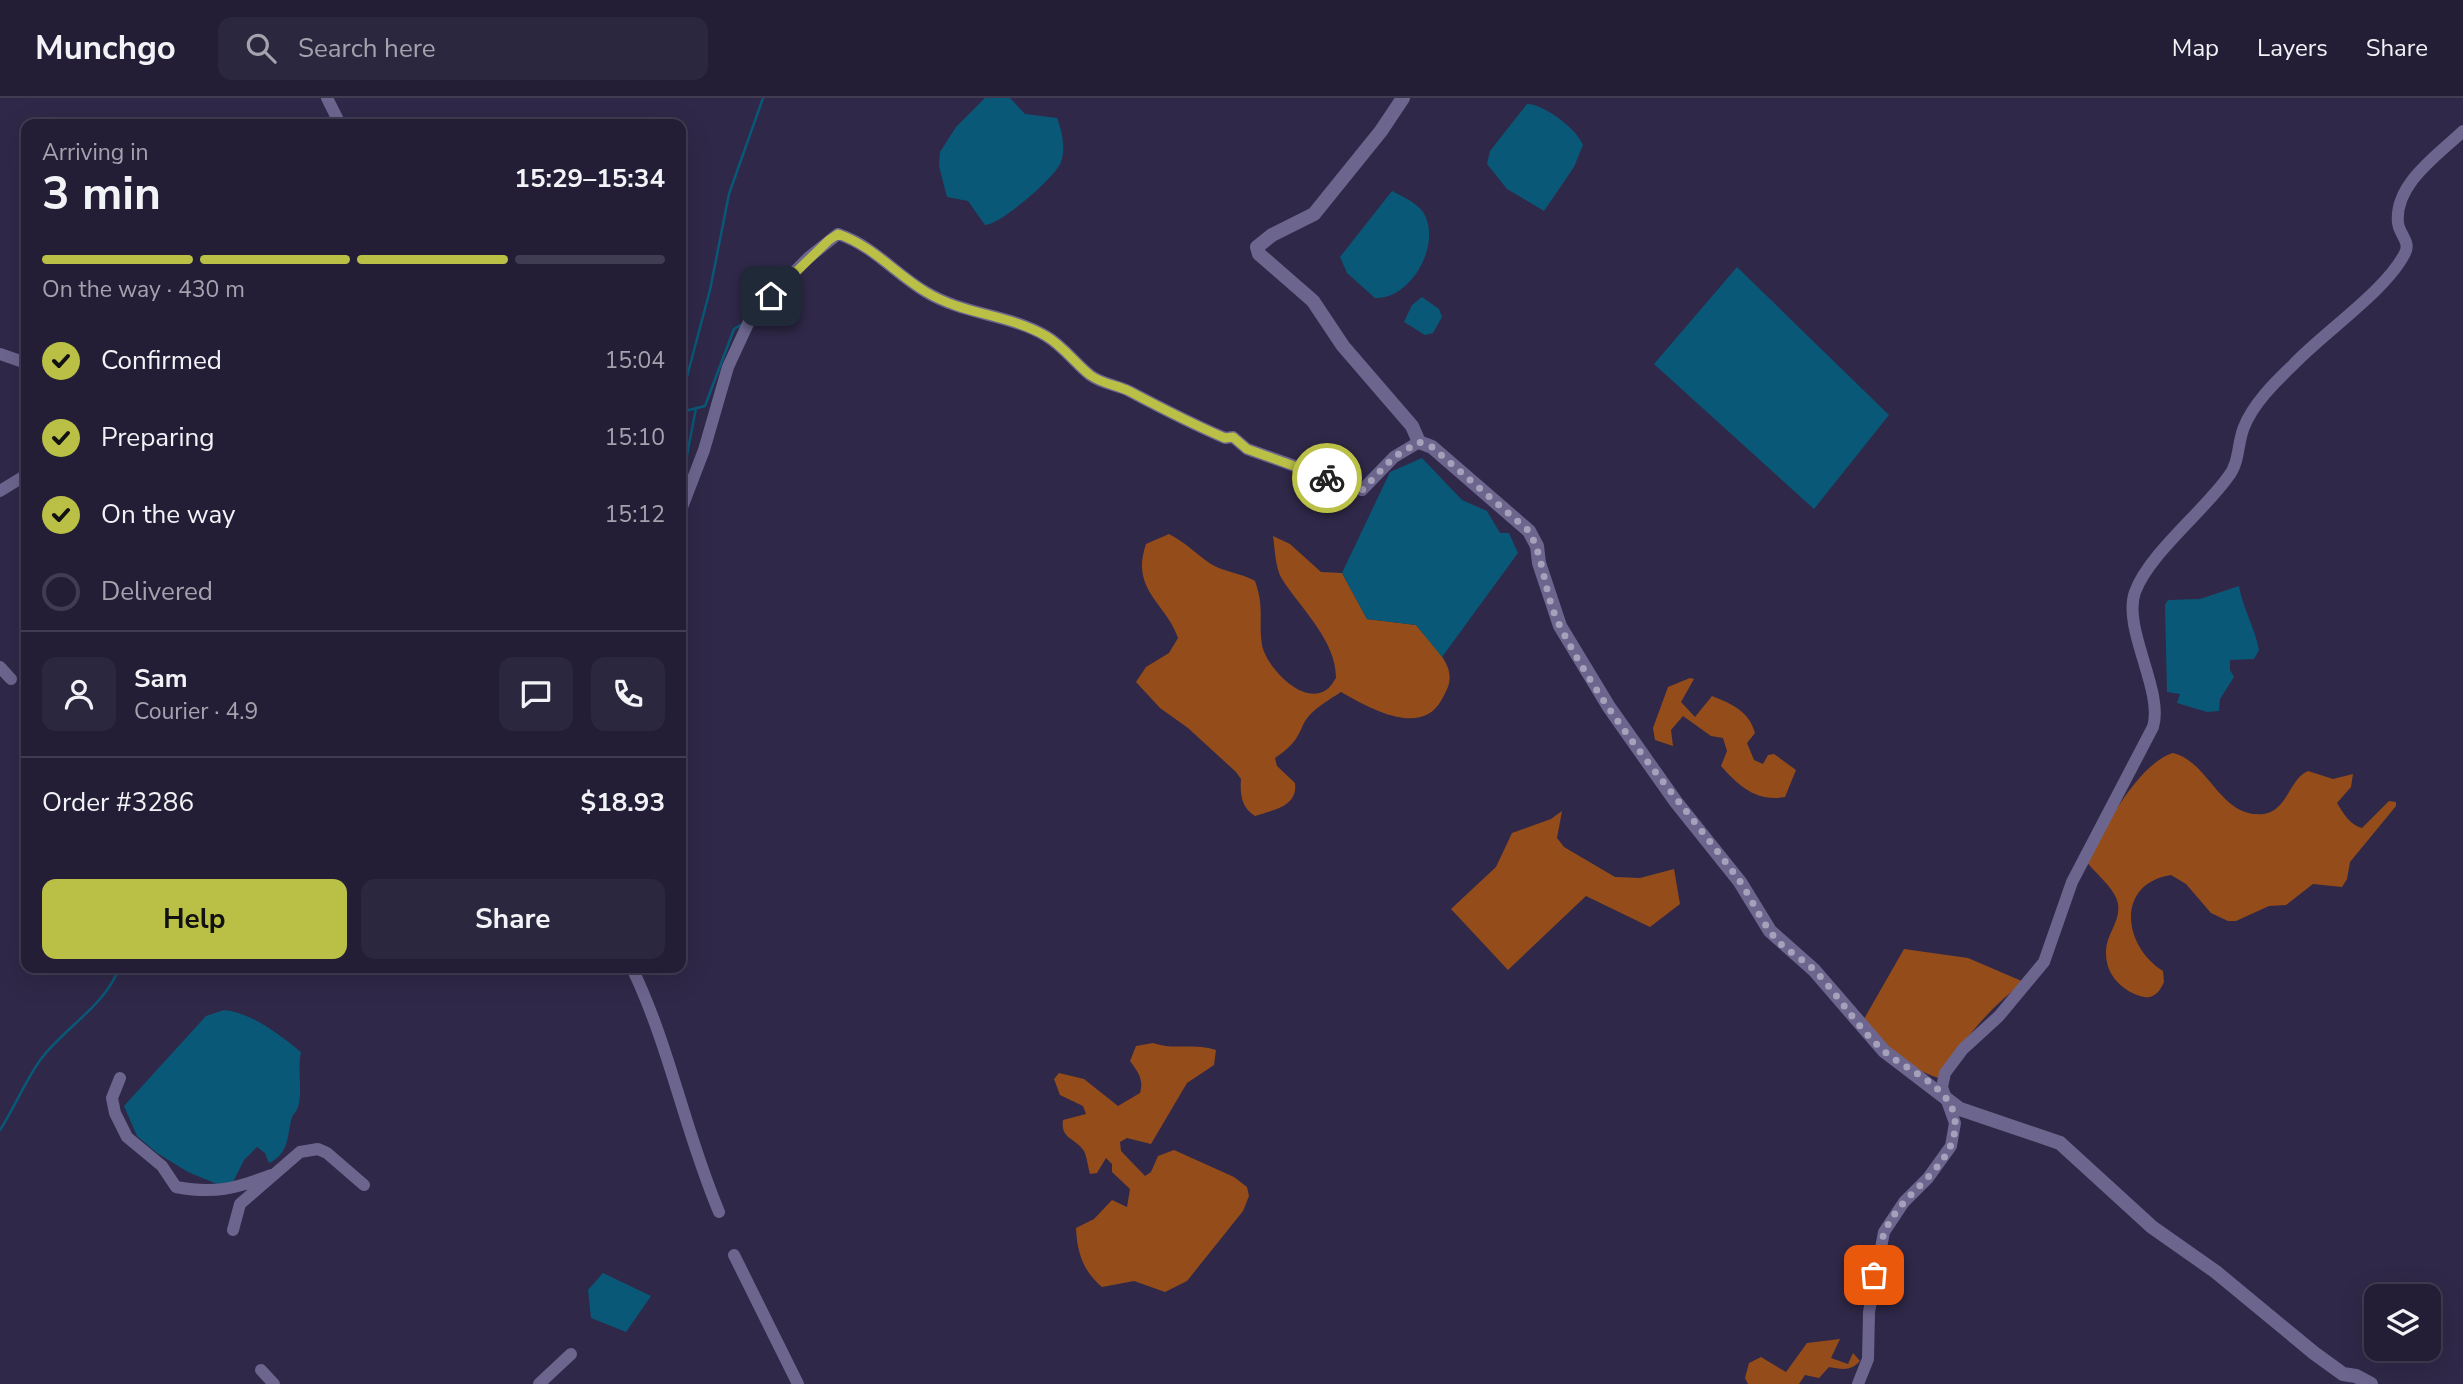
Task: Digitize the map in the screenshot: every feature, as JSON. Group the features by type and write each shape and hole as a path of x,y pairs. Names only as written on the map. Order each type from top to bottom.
{"street":[{"path":"327,98 338,119"},
{"path":"1404,98 1314,214 1272,235 1257,247 1259,254 1319,308 1343,346 1412,426 1419,442 1432,447 1529,531 1537,546 1552,609 1609,707 1676,802 1740,882 1770,931 1814,970 1854,1020 1884,1051 1971,1114 2060,1143 2152,1227 2216,1272 2314,1353 2343,1374 2356,1376 2371,1384"},
{"path":"1858,1384 1868,1359 1869,1312 1884,1232 1904,1202 1927,1178 1951,1146 1955,1123 1945,1095 1943,1080 1955,1059 2007,1007 2044,962 2072,882 2153,727 2156,709 2148,686 2133,604 2138,584 2232,472 2245,425 2272,386 2376,289 2405,253 2407,243 2398,223 2401,202 2418,174 2463,131"},
{"path":"686,497 704,450 728,367 752,315 808,258 838,234 858,241 924,291 941,300 980,315 1004,318 1047,337 1091,376 1127,390 1147,403 1225,438 1233,437 1247,449 1362,490 1394,457 1419,442"},
{"path":"0,354 21,361"},
{"path":"0,491 21,478"},
{"path":"0,667 11,679"},
{"path":"634,973 667,1051 698,1161 719,1212"},
{"path":"120,1079 111,1098 127,1137 162,1166 176,1187 207,1193 241,1186 271,1175"},
{"path":"233,1230 240,1204 300,1152 318,1149 343,1165 364,1185"},
{"path":"734,1255 799,1384"},
{"path":"539,1384 571,1354"},
{"path":"261,1370 274,1384"}],"shaded area":[{"path":"1169,534 1211,564 1255,581 1260,599 1261,636 1265,654 1278,673 1296,688 1317,694 1326,690 1336,678 1334,664 1324,638 1280,574 1273,536 1290,544 1321,572 1342,573 1367,619 1416,625 1438,651 1448,668 1449,684 1442,699 1433,711 1421,717 1408,718 1379,711 1341,692 1310,715 1292,743 1275,758 1277,766 1295,783 1293,797 1283,806 1255,816 1244,804 1241,779 1236,772 1188,728 1160,708 1136,682 1146,667 1169,653 1178,638 1146,585 1143,573 1142,560 1146,544"},
{"path":"1690,678 1694,679 1681,702 1695,717 1712,696 1733,705 1752,725 1755,733 1747,743 1754,760 1763,764 1768,755 1774,754 1796,770 1785,797 1757,795 1742,786 1721,766 1727,751 1723,738 1711,736 1683,716 1671,730 1673,746 1655,740 1653,728 1668,687"},
{"path":"2173,753 2186,758 2197,767 2236,808 2249,813 2264,814 2278,807 2296,781 2308,771 2333,779 2353,774 2351,787 2337,803 2347,818 2362,828 2389,801 2396,802 2396,806 2350,862 2347,879 2342,887 2313,884 2286,905 2269,906 2236,921 2228,921 2211,913 2186,884 2171,875 2153,881 2140,890 2133,903 2133,932 2150,960 2163,971 2164,982 2154,996 2144,997 2122,987 2109,968 2106,951 2118,904 2109,887 2086,861 2112,816 2135,784 2160,759"},
{"path":"1562,811 1557,838 1564,847 1615,877 1640,878 1674,869 1680,904 1650,927 1586,896 1508,970 1451,909 1496,867 1512,833 1551,819"},
{"path":"1904,949 1968,958 2024,982 1977,1026 1938,1078 1906,1061 1888,1046 1864,1019"},
{"path":"1153,1043 1216,1050 1214,1065 1187,1083 1151,1144 1127,1138 1120,1142 1121,1151 1145,1176 1151,1172 1158,1156 1174,1150 1234,1177 1247,1187 1249,1196 1243,1211 1187,1281 1165,1292 1134,1281 1102,1287 1086,1268 1078,1245 1076,1228 1094,1219 1112,1200 1127,1207 1130,1189 1112,1172 1112,1164 1106,1158 1097,1173 1090,1174 1084,1151 1066,1135 1063,1126 1063,1120 1086,1114 1083,1106 1060,1095 1054,1079 1059,1073 1084,1079 1118,1106 1140,1093 1141,1080 1130,1061 1136,1046"},
{"path":"1840,1339 1831,1358 1848,1364 1853,1353 1860,1361 1853,1367 1829,1367 1819,1378 1805,1375 1799,1384 1748,1384 1745,1378 1749,1363 1761,1357 1786,1372 1807,1343"}],"water":[{"path":"985,98 1010,98 1025,114 1057,118 1063,145 1061,162 1039,189 1003,217 985,225 968,201 947,197 939,166 940,152 956,127"},
{"path":"1527,104 1542,108 1559,118 1583,145 1574,167 1544,211 1507,189 1487,164 1490,151"},
{"path":"1392,191 1423,212 1429,239 1420,267 1411,280 1388,296 1375,298 1347,273 1340,257"},
{"path":"1737,267 1889,415 1814,509 1654,364"},
{"path":"1422,297 1439,309 1442,317 1433,333 1425,335 1404,322 1412,305"},
{"path":"1422,458 1462,500 1487,511 1500,533 1509,533 1518,553 1442,657 1416,625 1367,619 1342,573 1390,472"},
{"path":"2239,586 2259,650 2254,659 2230,660 2230,670 2234,677 2220,699 2219,711 2207,712 2177,703 2180,694 2167,692 2165,605 2168,600 2200,599"},
{"path":"224,1010 255,1020 301,1052 300,1094 281,1154 269,1163 265,1153 257,1147 244,1160 233,1182 217,1184 188,1172 157,1153 137,1136 124,1106 206,1016"},
{"path":"603,1273 651,1296 626,1332 591,1318 588,1290"}],"waterway":[{"path":"686,380 710,290 729,194 763,98"},
{"path":"686,411 705,406 734,329 741,325"},
{"path":"686,456 696,408"},
{"path":"0,1130 41,1059 104,994 117,973"}],"way so far":[{"path":"1327,478 1362,490 1394,457 1419,442 1432,447 1498,501 1529,531 1537,546 1552,609 1577,655 1609,707 1676,802 1740,882 1770,931 1814,970 1854,1020 1884,1051 1945,1095 1954,1114 1951,1146 1927,1178 1893,1215 1884,1232 1874,1275"}],"route":[{"path":"771,296 808,258 838,234 858,241 924,291 950,304 980,315 1004,318 1047,337 1091,376 1127,390 1147,403 1225,438 1233,437 1247,449 1327,478"}]}
